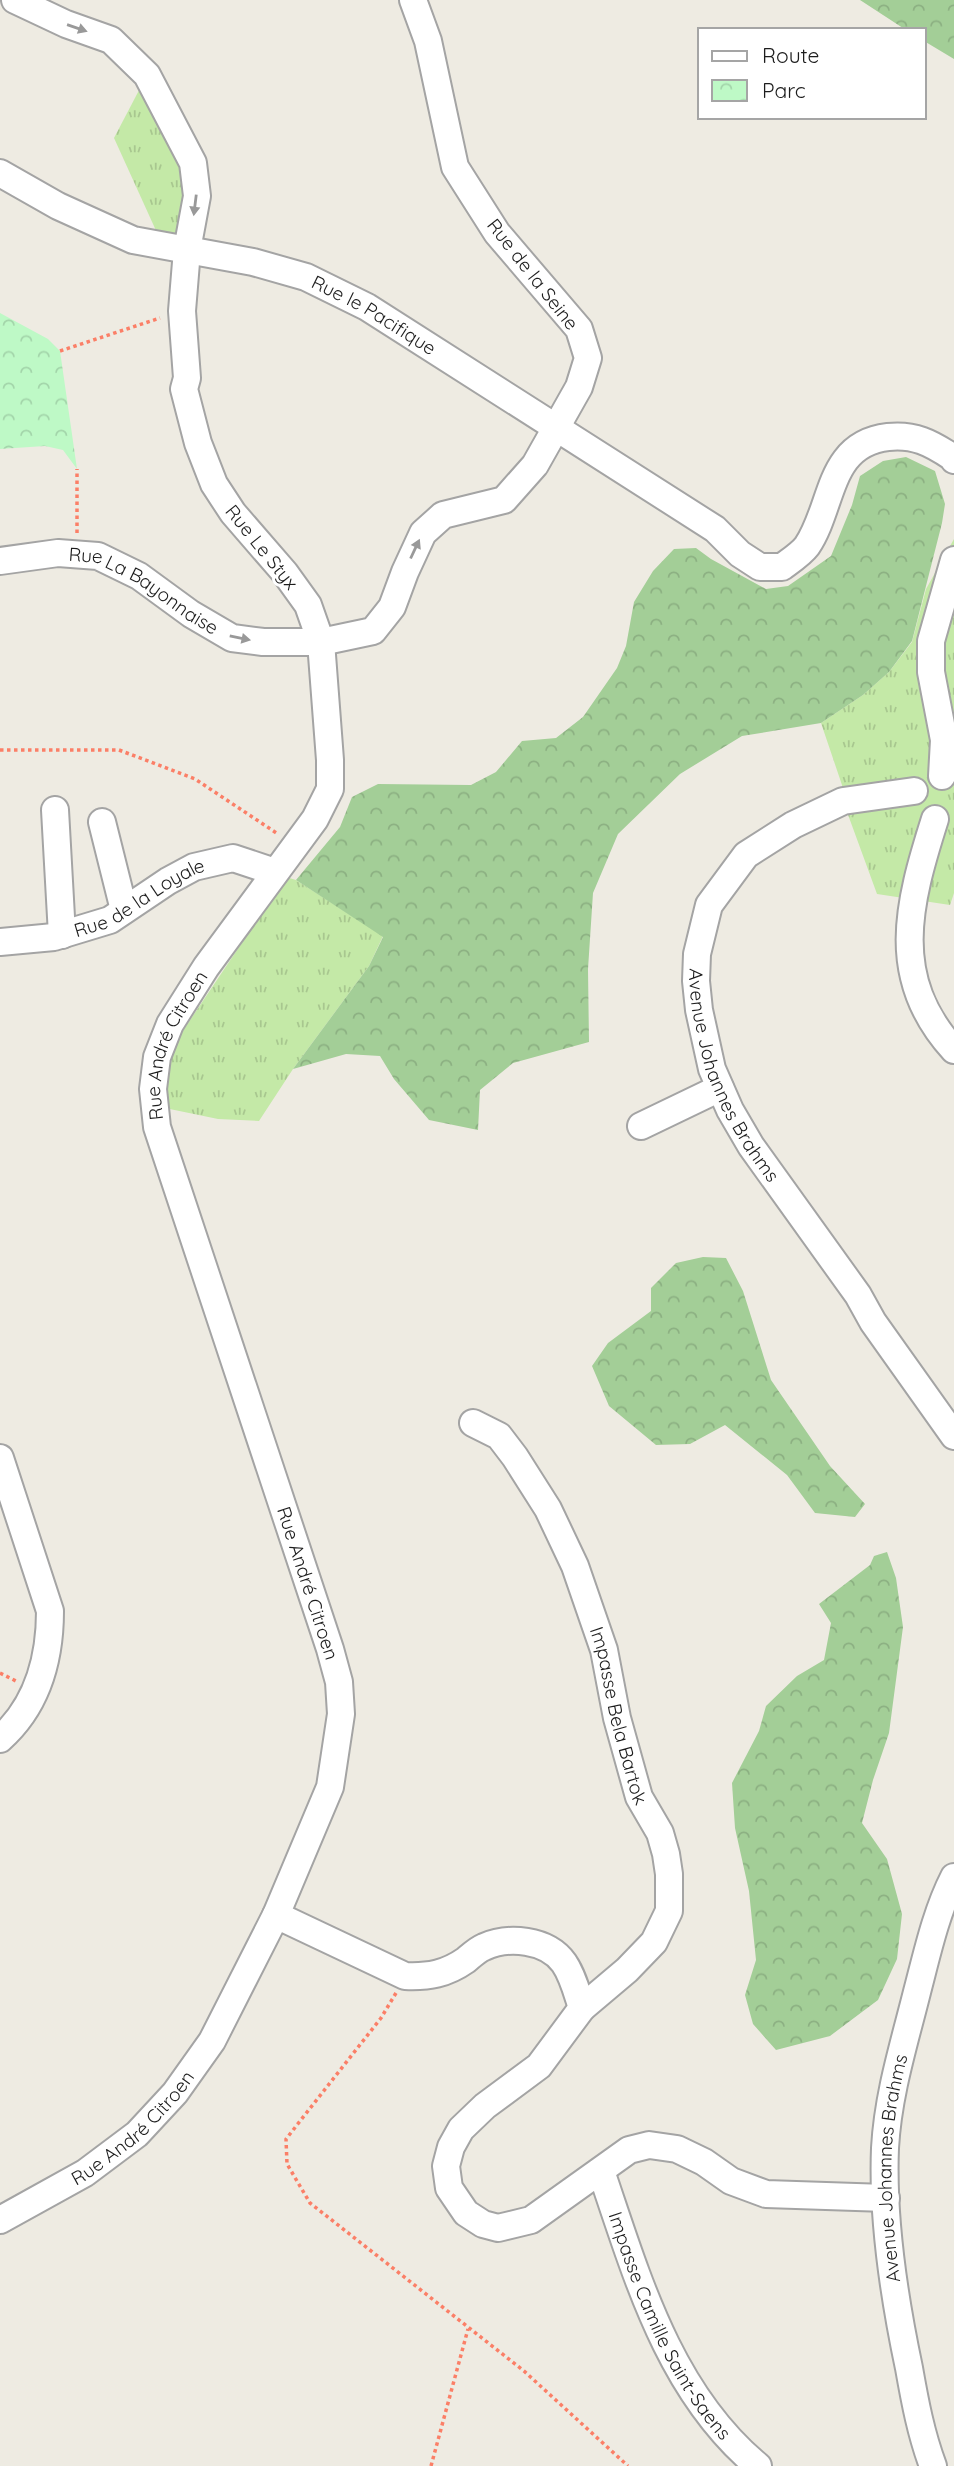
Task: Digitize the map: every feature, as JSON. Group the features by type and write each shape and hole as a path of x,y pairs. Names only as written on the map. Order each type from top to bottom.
{"street":[{"name":"Rue Le Styx","path":"15,0 66,24 111,40 147,75 193,163 197,196 187,250 182,311 187,378 184,389 198,443 214,484 233,513 285,573 308,605 321,642 330,789 315,819 275,872"},
{"name":"Rue de la Seine","path":"413,0 428,41 455,167 497,233 579,329 588,358 579,387 554,428"},
{"name":"Rue le Pacifique","path":"0,173 58,206 133,240 253,262 306,277 367,307 715,529 740,554 760,567 782,568 806,547 845,459 863,443 905,435 929,442 954,460"},
{"name":"Rue La Bayonnaise","path":"0,561 58,553 98,556 139,576 191,614 232,638 263,642 321,642 373,631 392,607 423,533 443,515 504,500 535,465 554,428"},
{"path":"945,814 928,819 918,810 913,798 922,779 935,775 948,780 944,740 931,673 931,641 949,596 954,560"},
{"name":"Avenue Johannes Brahms","path":"914,791 843,801 799,821 746,855 709,905 697,954 696,981 699,1010 712,1069 742,1133 858,1295 873,1322 954,1436"},
{"path":"55,810 62,935"},
{"path":"945,814 914,897 909,932 915,988 928,1017 954,1050"},
{"path":"102,822 124,910"},
{"name":"Rue de la Loyale","path":"0,942 62,935 110,920 194,867 233,858 275,872"},
{"name":"Rue André Citroen","path":"0,2220 85,2173 136,2134 167,2101 212,2041 276,1915 330,1787 341,1714 339,1682 158,1127 153,1089 157,1057 170,1024 206,967 275,872"},
{"path":"641,1126 720,1088"},
{"name":"Impasse Bela Bartok","path":"473,1423 499,1436 515,1457 548,1509 575,1566 604,1650 617,1718 639,1797 660,1833 666,1854 669,1911 654,1942 627,1970 582,2008 539,2066 485,2106 461,2129 451,2147 446,2166 449,2188 466,2213 483,2224 498,2228 531,2220 629,2150 649,2145 677,2149 704,2162 730,2180 766,2194 886,2198"},
{"path":"0,1458 50,1611 50,1635 47,1657 32,1700 12,1728 0,1739"},
{"name":"Avenue Johannes Brahms","path":"933,2466 924,2441 900,2325 890,2246 885,2147 896,2068 926,1955 954,1877"},
{"path":"276,1915 405,1976 427,1977 445,1973 480,1948 498,1941 517,1940 542,1946 562,1961 572,1978 582,2008"},
{"name":"Impasse Camille Saint-Saens","path":"601,2171 661,2336 692,2393 713,2422 758,2466"}],"path":[{"path":"60,351 182,311"},
{"path":"76,555 77,469"},
{"path":"0,750 119,750 195,779 295,844"},
{"path":"405,1976 381,2018 286,2139 287,2164 310,2203 524,2371 628,2466"},
{"path":"430,2466 468,2329"}],"green space":[{"path":"860,0 954,0 954,59 926,42 926,28 903,28"},
{"path":"147,75 193,163 187,250 163,246 114,138"},
{"path":"0,313 48,339 60,351 77,469 63,450 45,446 0,449"},
{"path":"906,457 935,471 945,504 912,641 889,672 863,695 821,723 742,736 680,774 618,834 593,893 588,969 589,1042 513,1063 480,1090 478,1130 429,1120 394,1079 380,1056 346,1054 293,1069 369,966 383,937 296,880 340,827 352,797 378,784 471,785 496,772 522,741 556,738 583,717 617,668 626,646 634,602 653,571 674,549 696,548 766,589 788,586 831,556 852,505 860,476 883,461"},
{"path":"954,539 954,893 950,905 877,894 843,801 842,785 821,723 863,695 889,672 912,642 926,589"},
{"path":"286,877 296,880 383,936 369,966 293,1069 259,1121 218,1119 160,1107 172,1047"},
{"path":"703,1257 726,1258 743,1291 771,1380 830,1466 865,1504 855,1517 815,1513 787,1475 725,1425 690,1444 656,1445 609,1406 592,1366 608,1343 651,1311 651,1288 676,1263"},
{"path":"887,1552 896,1578 903,1627 889,1733 862,1823 887,1859 902,1914 897,1959 878,2000 830,2036 776,2050 753,2024 745,1995 756,1960 749,1891 735,1828 732,1783 759,1731 766,1706 797,1676 824,1660 831,1623 819,1604 870,1565 874,1556"}]}
